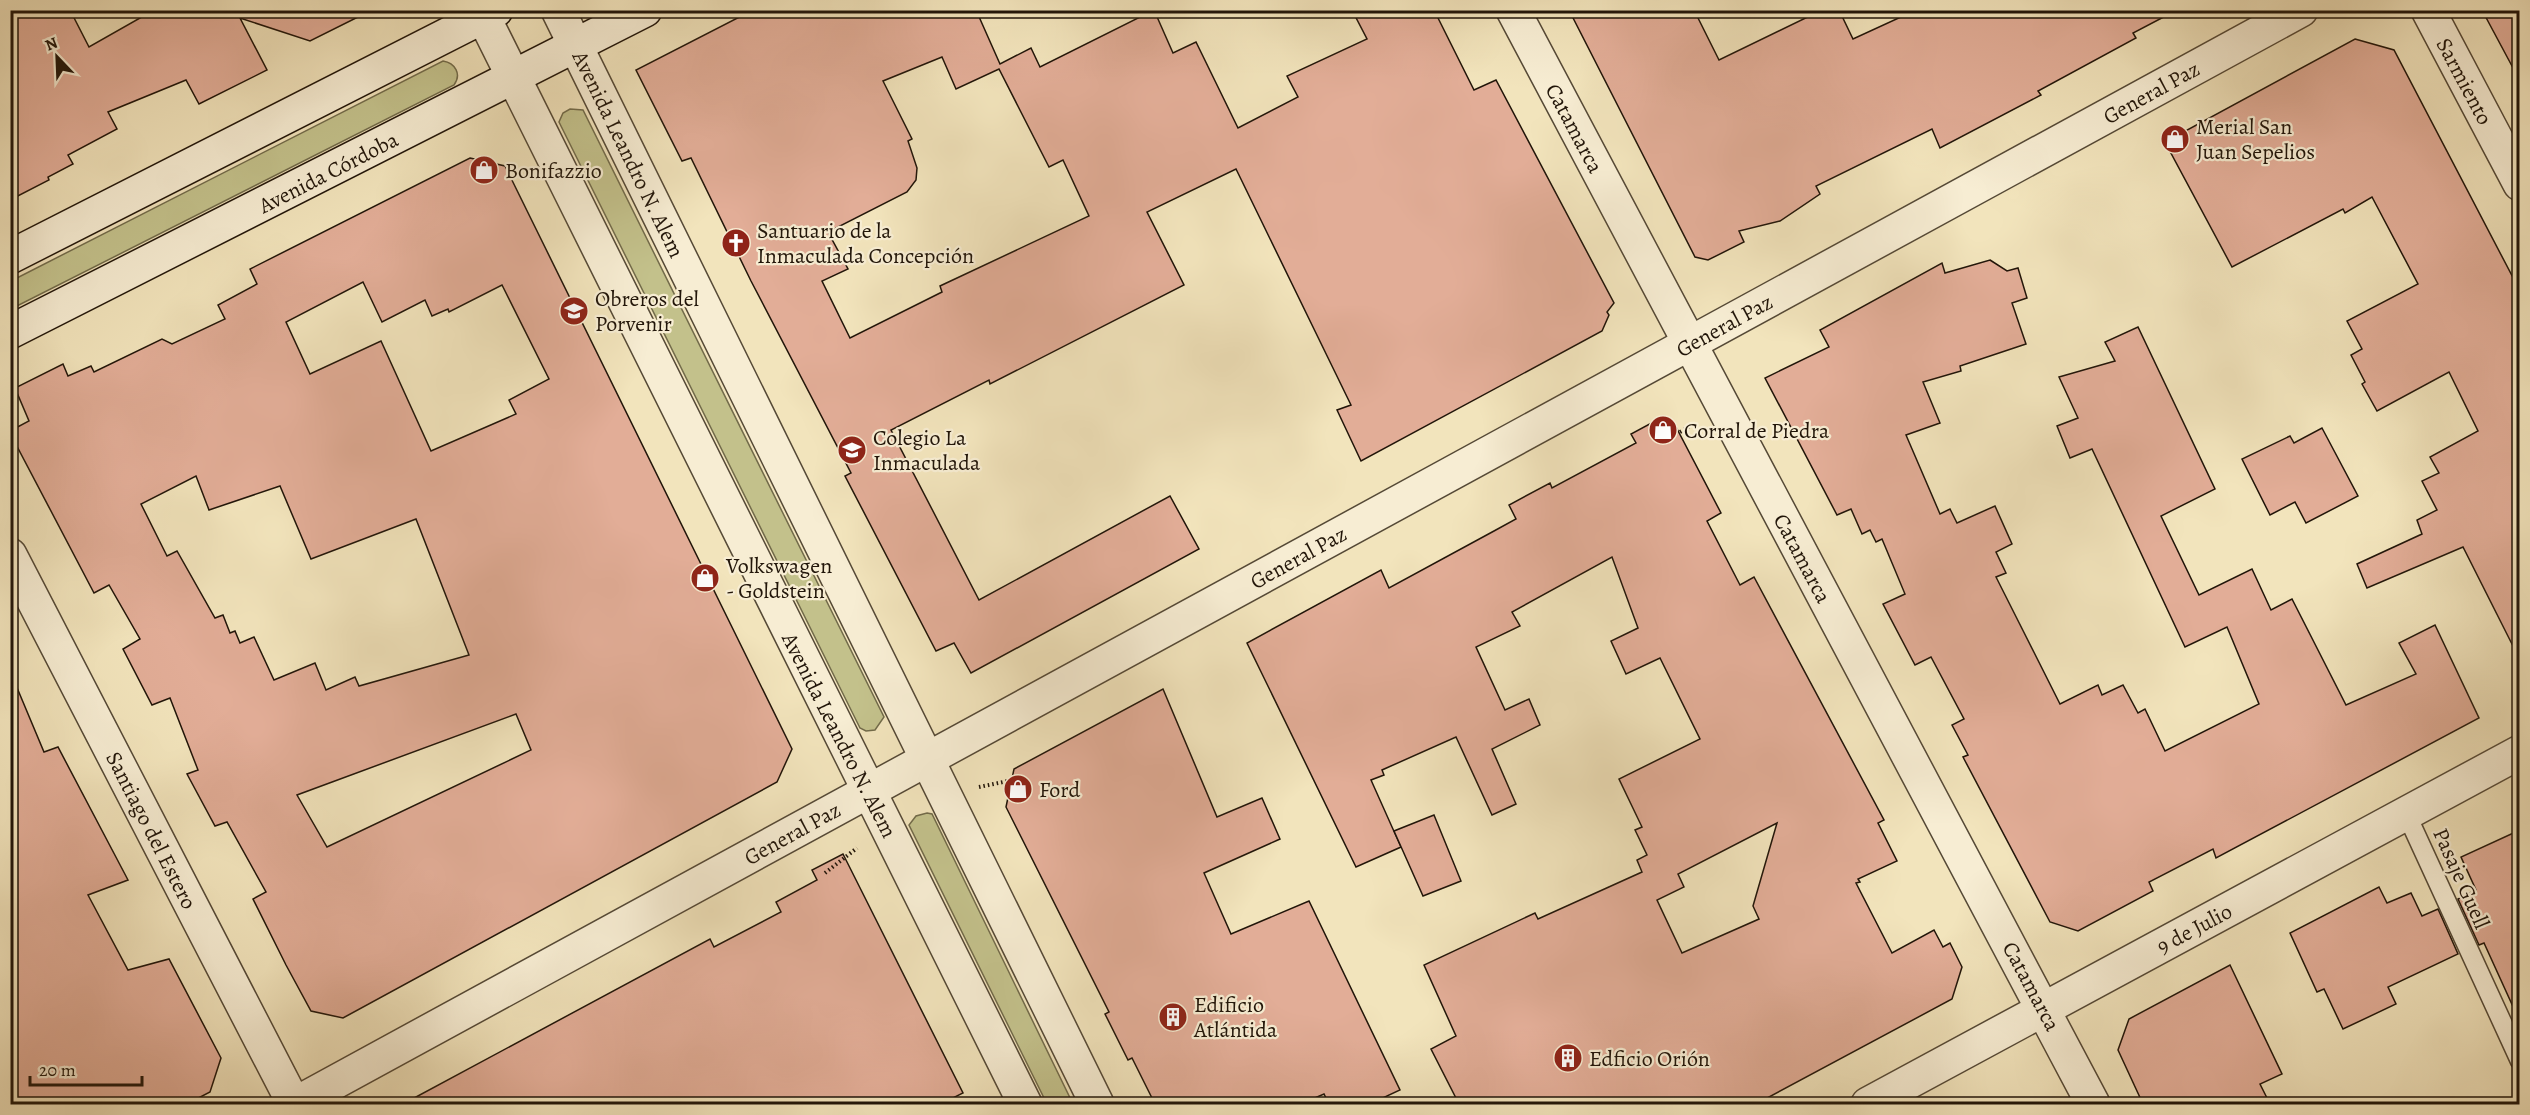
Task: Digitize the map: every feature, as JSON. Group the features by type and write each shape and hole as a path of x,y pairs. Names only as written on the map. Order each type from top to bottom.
{"street":[{"name":"Avenida Leandro N. Alem","path":"558,10 1097,1104"},
{"name":"Avenida Córdoba","path":"10,332 645,10"},
{"name":"Catamarca","path":"1513,10 2093,1104"},
{"name":"General Paz","path":"294,1104 2301,10"},
{"name":"Sarmiento","path":"2428,10 2520,184"},
{"name":"Avenida Leandro N. Alem","path":"487,13 513,78 1024,1104"},
{"path":"10,257 487,13"},
{"name":"Santiago del Estero","path":"10,555 294,1104"},
{"name":"9 de Julio","path":"1868,1104 2520,752"}],"lane":[{"name":"Pasaje Guell","path":"2406,813 2520,1061"}],"shaded area":[{"path":"443,61 451,64 456,70 457,77 454,85 11,309 11,281"},
{"path":"570,109 583,110 884,717 875,730 866,731 860,728 559,122 563,113"},
{"path":"932,814 1073,1104 1047,1104 909,825 916,816"}],"building":[{"path":"23,10 70,10 89,47 154,10 372,10 310,41 240,18 267,70 199,104 186,80 108,112 117,129 68,155 73,164 48,177 49,180 10,200 10,17"},
{"path":"753,10 976,10 1000,64 1031,48 1040,67 1154,10 1173,53 1196,42 1238,128 1298,97 1287,76 1367,39 1352,10 1434,10 1474,90 1496,80 1614,303 1607,312 1609,315 1602,331 1361,461 1337,410 1351,405 1236,169 1147,212 1184,285 990,384 989,380 891,430 979,600 1170,496 1199,549 971,673 954,643 936,651 845,476 851,473 751,281 691,158 682,161 636,70","holes":["942,57 956,89 999,69 1049,167 1063,160 1089,216 940,286 942,292 850,338 822,281 848,269 828,232 907,192 916,180 917,168 908,141 912,139 883,81"]},
{"path":"1569,10 1694,10 1719,60 1822,10 1839,10 1853,39 1916,10 2177,10 2133,33 2136,38 2038,91 2041,95 1940,148 1932,129 1816,186 1820,194 1780,221 1739,231 1744,242 1708,260 1695,257"},
{"path":"2482,10 2520,10 2520,81"},
{"path":"2355,39 2394,50 2520,291 2520,660 2463,547 2367,588 2357,564 2422,534 2417,520 2437,510 2422,481 2439,473 2430,457 2478,431 2449,372 2377,411 2362,384 2365,382 2351,355 2362,349 2347,321 2418,284 2372,197 2345,213 2343,209 2232,267 2165,142"},
{"path":"470,158 505,166 792,749 777,782 343,1018 311,1011 253,899 266,892 227,822 215,826 187,774 198,770 170,698 152,705 123,649 140,639 109,585 94,593 10,433 29,421 15,388 63,364 68,376 91,366 94,372 162,339 172,344 225,319 218,305 257,284 250,269","holes":["363,282 382,322 425,300 432,316 448,309 449,312 502,285 549,379 509,400 516,414 431,451 381,341 310,374 286,322","196,476 209,510 280,486 311,559 416,519 469,655 359,686 355,677 326,690 315,663 274,680 254,637 240,643 235,631 230,633 223,615 215,618 177,551 167,556 141,504","516,714 531,750 327,847 297,795"]},
{"path":"1990,260 2007,271 2018,268 2027,298 2012,303 2026,344 1960,366 1961,371 1923,382 1940,423 1906,435 1940,514 1950,509 1957,523 1995,506 2012,544 1996,552 2006,573 1996,577 2060,704 2098,685 2102,695 2123,685 2138,713 2145,709 2165,751 2259,704 2227,627 2185,647 2092,449 2070,458 2057,426 2078,418 2059,377 2115,361 2105,342 2138,327 2215,489 2161,516 2199,595 2252,569 2271,610 2292,599 2346,705 2416,674 2399,643 2435,625 2479,718 2216,858 2213,849 2149,882 2153,891 2078,931 2050,922 1963,757 1968,755 1952,725 1964,719 1931,657 1915,665 1883,604 1905,594 1882,539 1876,542 1870,530 1862,534 1851,509 1837,515 1765,378 1829,347 1820,330 1942,263 1945,273"},
{"path":"1657,420 1669,420 1676,427 1721,513 1707,521 1740,585 1754,577 1884,820 1878,823 1897,861 1858,879 1860,882 1856,883 1892,953 1934,930 1943,947 1950,943 1962,967 1952,999 1756,1104 1459,1104 1431,1049 1456,1036 1424,965 1535,913 1538,919 1642,872 1637,860 1647,855 1635,830 1642,827 1619,779 1700,739 1660,658 1626,674 1611,641 1638,628 1612,557 1512,612 1520,626 1476,647 1505,710 1529,699 1540,725 1492,749 1516,804 1492,815 1456,737 1382,770 1384,775 1371,780 1401,847 1356,867 1247,643 1381,570 1389,588 1494,531 1516,519 1509,505 1550,483 1552,488 1636,443 1631,434","holes":["1777,823 1753,906 1759,919 1682,953 1657,900 1684,887 1678,874"]},
{"path":"2322,428 2358,496 2306,523 2295,502 2270,515 2242,459 2290,436 2294,443"},
{"path":"10,671 44,752 58,747 128,880 88,895 128,970 169,959 221,1058 210,1092 187,1104 10,1104"},
{"path":"1163,689 1217,817 1262,798 1280,839 1204,873 1231,934 1309,901 1400,1090 1370,1104 1329,1104 1324,1094 1301,1104 1155,1104 1132,1058 1128,1060 1105,1014 1109,1012 1006,807 1014,769"},
{"path":"1434,815 1461,881 1423,896 1394,831"},
{"path":"2520,830 2520,1022 2484,943 2479,945 2458,899 2476,890 2461,857"},
{"path":"843,854 963,1093 941,1104 403,1104 710,939 714,947 781,912 776,902 817,880 812,870"},
{"path":"2379,887 2387,903 2411,893 2422,916 2438,909 2458,954 2388,987 2396,1004 2343,1029 2324,989 2317,992 2290,933"},
{"path":"2230,965 2282,1074 2260,1084 2270,1104 2143,1104 2118,1050 2129,1019"}],"place":[{"name":"Merial San Juan Sepelios","path":"2175,139"},
{"name":"Bonifazzio","path":"484,170"},
{"name":"Santuario de la Inmaculada Concepción","path":"736,243"},
{"name":"Obreros del Porvenir","path":"574,311"},
{"name":"Corral de Piedra","path":"1663,430"},
{"name":"Colegio La Inmaculada","path":"852,450"},
{"name":"Volkswagen - Goldstein","path":"705,578"},
{"name":"Ford","path":"1018,789"},
{"name":"Edificio Atlántida","path":"1173,1017"},
{"name":"Edficio Orión","path":"1568,1058"}]}
